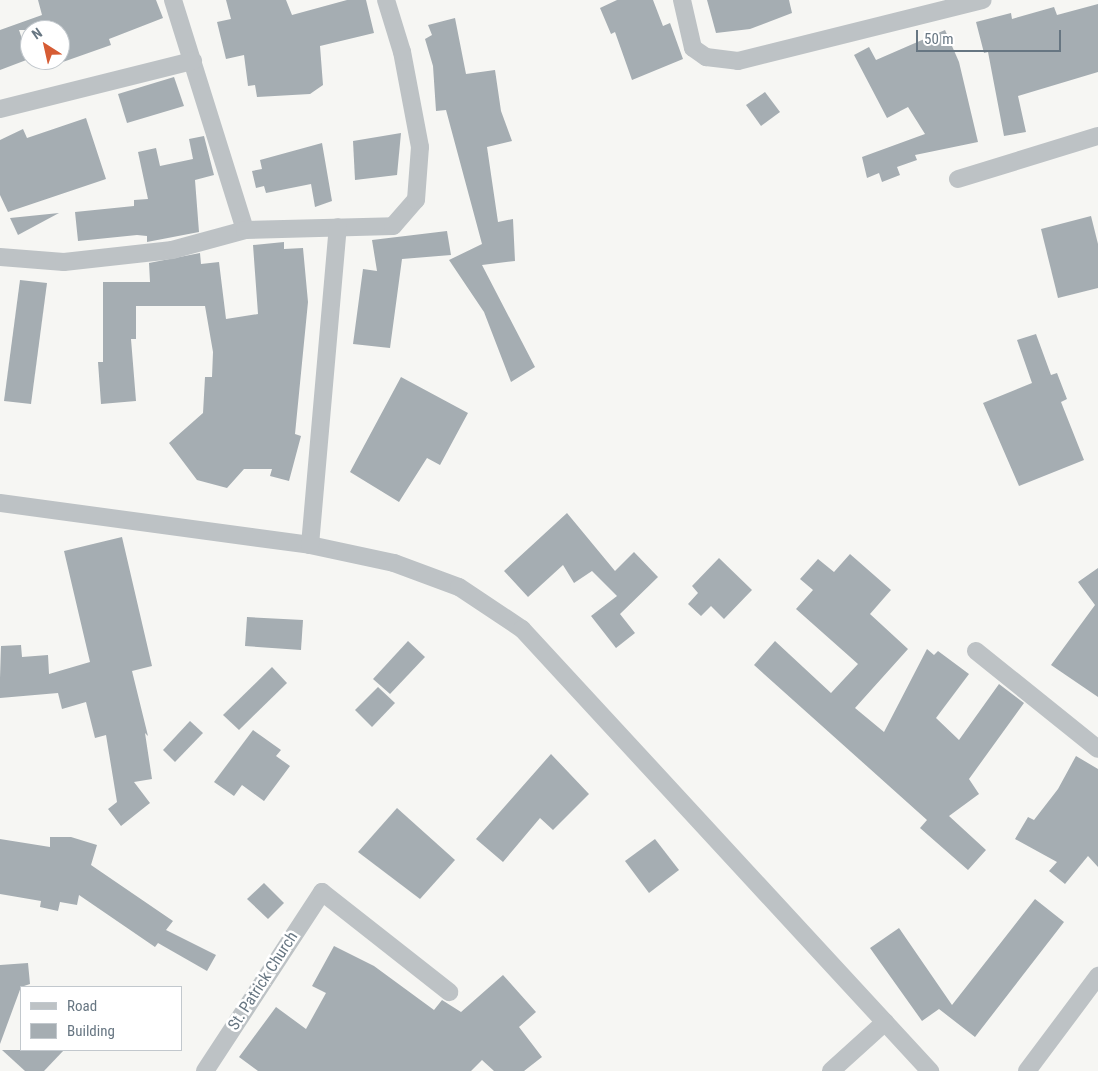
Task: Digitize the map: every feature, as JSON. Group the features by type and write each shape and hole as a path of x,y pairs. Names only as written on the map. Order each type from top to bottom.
{"street":[{"path":"173,0 194,61 245,230"},
{"path":"0,257 64,262 172,250 245,230 393,226 416,200 420,147 386,0"},
{"path":"682,0 693,48 706,57 738,61 982,0"},
{"path":"0,109 194,61"},
{"path":"958,179 1098,136"},
{"path":"310,545 338,227"},
{"path":"0,503 310,545 394,563 460,587 522,629 930,1071"},
{"path":"976,650 1098,749"},
{"name":"St. Patrick Church","path":"205,1071 322,892 449,992"},
{"path":"1027,1071 1098,976"},
{"path":"831,1071 885,1022"}],"building":[{"path":"38,0 156,0 163,18 109,39 111,45 70,59 70,20 28,20 42,15"},
{"path":"226,0 286,0 292,15 347,0 366,0 374,33 320,46 323,85 310,94 257,97 255,85 248,86 244,55 226,59 217,22 231,19"},
{"path":"617,0 653,0 663,26 670,23 683,59 632,80 615,32 611,34 600,8"},
{"path":"707,0 789,0 792,13 750,29 716,33"},
{"path":"1098,4 1098,72 1018,96 1026,132 1004,136 988,52 984,53 976,22 1011,13 1012,19 1054,7 1057,15"},
{"path":"455,18 466,74 495,70 501,111 512,141 487,147 498,222 513,219 515,261 482,265 535,367 511,382 484,312 449,260 482,244 446,110 436,111 433,66 425,39 432,35 428,25"},
{"path":"20,23 20,62 0,70 0,30"},
{"path":"945,30 959,62 978,142 915,155 917,160 897,167 900,175 882,182 879,173 867,178 862,157 925,134 908,107 887,118 854,55 869,47 876,60"},
{"path":"174,77 184,106 127,123 118,94"},
{"path":"765,92 780,112 761,126 746,105"},
{"path":"86,118 106,179 8,212 0,195 0,140 23,129 27,138"},
{"path":"401,133 397,175 355,180 353,141"},
{"path":"204,136 214,175 195,180 199,232 147,242 147,236 137,235 78,241 75,212 134,206 134,200 148,199 138,152 156,148 160,166 193,159 189,139"},
{"path":"322,143 332,201 315,207 311,184 266,193 264,186 256,188 252,171 262,169 260,160"},
{"path":"59,213 18,235 10,218"},
{"path":"1091,216 1098,244 1098,288 1058,298 1041,229"},
{"path":"447,231 451,255 402,259 390,348 353,344 363,269 377,271 372,240"},
{"path":"284,242 284,249 303,248 308,302 295,434 301,436 289,481 270,476 272,469 244,469 227,488 197,480 169,443 203,413 205,377 212,377 213,352 205,306 136,306 136,339 131,339 136,401 101,404 98,362 103,362 103,282 150,282 149,263 200,253 201,264 219,262 226,319 258,314 253,245"},
{"path":"20,280 47,283 31,404 4,401"},
{"path":"1036,334 1051,375 1057,373 1067,399 1061,402 1084,460 1019,486 983,403 1032,383 1017,340"},
{"path":"401,377 468,413 440,465 427,458 399,502 350,472"},
{"path":"567,513 615,571 634,552 658,577 620,614 635,633 616,648 591,616 617,596 592,571 574,583 563,565 528,597 504,571"},
{"path":"122,537 152,666 132,671 148,736 145,733 152,779 134,782 150,803 121,826 108,809 117,802 106,735 95,738 86,702 62,709 58,693 0,698 0,678 1,646 21,645 22,657 48,655 49,674 90,662 64,551"},
{"path":"850,554 891,590 870,614 908,649 855,708 884,732 927,649 934,655 938,651 969,674 936,718 959,740 999,684 1024,703 969,779 979,794 949,816 986,850 968,870 920,828 927,820 754,665 775,641 831,693 858,664 796,609 813,590 800,579 818,559 834,572"},
{"path":"719,558 752,590 724,619 711,606 701,616 688,604 698,593 692,586"},
{"path":"1098,568 1098,697 1051,665 1095,605 1078,582"},
{"path":"247,617 303,620 301,650 245,646"},
{"path":"408,641 425,657 390,694 373,679"},
{"path":"272,667 287,683 239,730 223,715"},
{"path":"378,687 395,703 372,727 355,710"},
{"path":"190,721 203,733 175,762 163,750"},
{"path":"253,730 281,750 276,756 290,766 264,801 242,785 234,796 214,782"},
{"path":"551,754 589,794 553,830 540,818 503,862 476,839"},
{"path":"1076,756 1098,769 1098,867 1088,856 1065,884 1049,871 1057,862 1015,839 1028,817 1034,820 1058,789"},
{"path":"397,808 455,860 420,899 358,852"},
{"path":"50,837 71,837 97,845 91,865 173,921 166,930 216,955 207,971 158,943 155,947 79,895 77,905 60,902 58,911 40,907 41,901 0,894 0,839 50,847"},
{"path":"655,839 679,870 649,893 625,861"},
{"path":"264,883 284,903 268,919 247,899"},
{"path":"1035,899 1064,922 975,1037 939,1009 922,1021 870,948 899,928 952,1005"},
{"path":"334,946 374,966 434,1010 442,1000 461,1012 503,975 536,1012 519,1027 542,1057 524,1071 494,1071 482,1060 471,1071 258,1071 239,1057 276,1007 306,1029 326,993 312,986"},
{"path":"28,963 30,984 20,986 0,1044 0,965"},
{"path":"2,1050 63,1051 44,1071 25,1071"}]}
